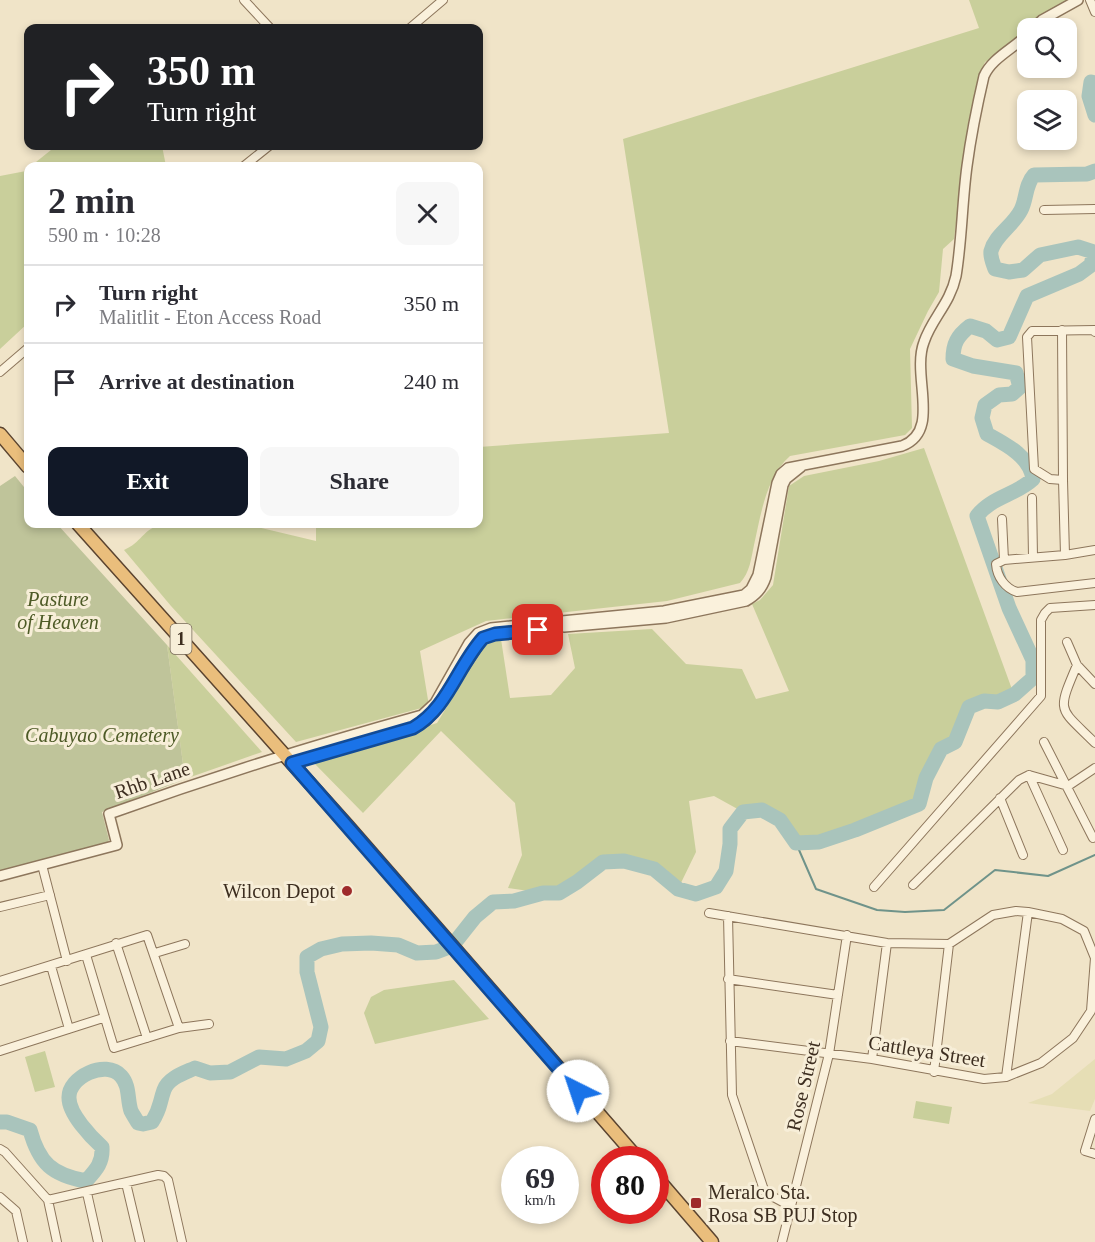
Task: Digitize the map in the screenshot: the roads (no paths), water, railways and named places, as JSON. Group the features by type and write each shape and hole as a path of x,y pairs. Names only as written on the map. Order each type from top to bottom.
{"highway":[{"path":"0,434 24,462"},
{"name":"1","path":"82,528 288,759 627,1146"},
{"path":"669,1193 712,1242"}],"street":[{"path":"244,0 266,24"},
{"path":"415,24 443,0"},
{"path":"1046,18 1078,0"},
{"path":"1090,0 1095,12"},
{"path":"288,759 350,736 422,715 435,703 469,643 478,633 491,628 664,611 744,595 751,589 759,575 777,483 781,474 788,468 902,446 918,436 923,420 920,371 924,342 945,306 956,276 967,166 984,76 989,65 1017,44"},
{"path":"249,162 264,150"},
{"path":"1044,210 1095,209"},
{"path":"1062,330 1065,555"},
{"path":"1063,480 1050,479 1034,469 1028,337 1032,331 1095,330 1095,332"},
{"path":"0,372 24,351"},
{"path":"288,759 355,745 413,728 426,721 439,706 483,638 495,634 666,618 746,602 763,586 766,577 783,485 786,479 801,467"},
{"path":"1032,498 1033,557"},
{"path":"1002,519 1004,560"},
{"path":"1095,550 1004,560 996,564 1006,588 1017,592 1095,583"},
{"path":"874,887 1041,696 1041,620 1044,613 1050,608 1095,605"},
{"path":"1067,642 1077,665 1095,684"},
{"path":"1077,665 1062,699 1063,706 1066,714 1095,743"},
{"path":"350,736 355,745"},
{"path":"1044,742 1093,838"},
{"name":"Rhb Lane","path":"0,876 117,845 109,814 187,786 288,759"},
{"path":"913,885 1019,780 1029,775 1068,786 1095,768"},
{"path":"1029,775 1063,850"},
{"path":"1000,798 1023,855"},
{"path":"42,865 67,961"},
{"path":"0,907 50,895"},
{"name":"Cattleya Street","path":"730,1041 872,1059 984,1079 1006,1077 1041,1063 1073,1038 1091,1011 1095,958 1084,931 1062,919 1016,911 993,915 949,944"},
{"path":"1006,1077 1028,912"},
{"path":"709,913 887,942 949,944 934,1071"},
{"path":"728,916 732,1095 766,1193 792,1207"},
{"path":"0,981 86,956 147,935 179,1028"},
{"name":"Rose Street","path":"782,1242 828,1054 847,935"},
{"path":"872,1059 887,942"},
{"path":"116,944 147,1038"},
{"path":"155,953 185,944"},
{"path":"86,956 114,1048 179,1028 209,1024"},
{"path":"51,966 69,1029"},
{"path":"728,979 838,995"},
{"path":"0,1051 103,1018"},
{"path":"1095,1119 1085,1151 1095,1154"},
{"path":"0,1149 48,1200 57,1242"},
{"path":"48,1200 87,1193 158,1175 164,1176 168,1180 182,1242"},
{"path":"126,1183 140,1242"},
{"path":"87,1193 98,1242"},
{"path":"0,1197 16,1211 22,1242"}],"waterway":[{"path":"1095,83 1091,82 1089,96 1095,115"},
{"path":"0,1122 7,1122 30,1130 38,1151 49,1166 64,1175 86,1181 100,1162 102,1147 77,1118 70,1104 70,1090 81,1077 106,1069 121,1076 126,1084 132,1112 138,1123 143,1124 152,1122 166,1086 177,1076 195,1068 210,1073 230,1072 259,1057 286,1059 306,1051 318,1041 321,1027 307,972 307,957 321,949 342,944 371,943 398,945 417,953 436,952 452,946 475,917 493,902 514,901 543,893 559,893 603,862 624,861 654,869 678,889 696,894 716,887 726,871 730,829 743,812 762,810 780,820 796,843 819,842 919,804 926,778 941,749 955,742 969,707 984,701 998,702 1015,694 1033,678 1033,660 1009,608 977,516 989,504 1033,479 1022,457 987,434 982,418 985,405 999,395 1012,394 1020,387 1016,373 973,366 953,359 955,345 962,333 970,326 986,331 997,340 1009,337 1027,296 1079,274 1091,265 1094,252 1078,247 1040,255 1023,270 1009,272 995,269 991,253 996,240 1021,210 1029,183 1034,175 1087,174 1095,171"},
{"path":"796,843 816,889 877,910 905,912 944,910 995,870 1048,876 1095,855"}],"place":[{"name":"Wilcon Depot","path":"347,891"},
{"name":"Meralco Sta. Rosa SB PUJ Stop","path":"696,1203"}],"park label":[{"name":"Pasture of Heaven","path":"58,610"},
{"name":"Cabuyao Cemetery","path":"102,735"}]}
